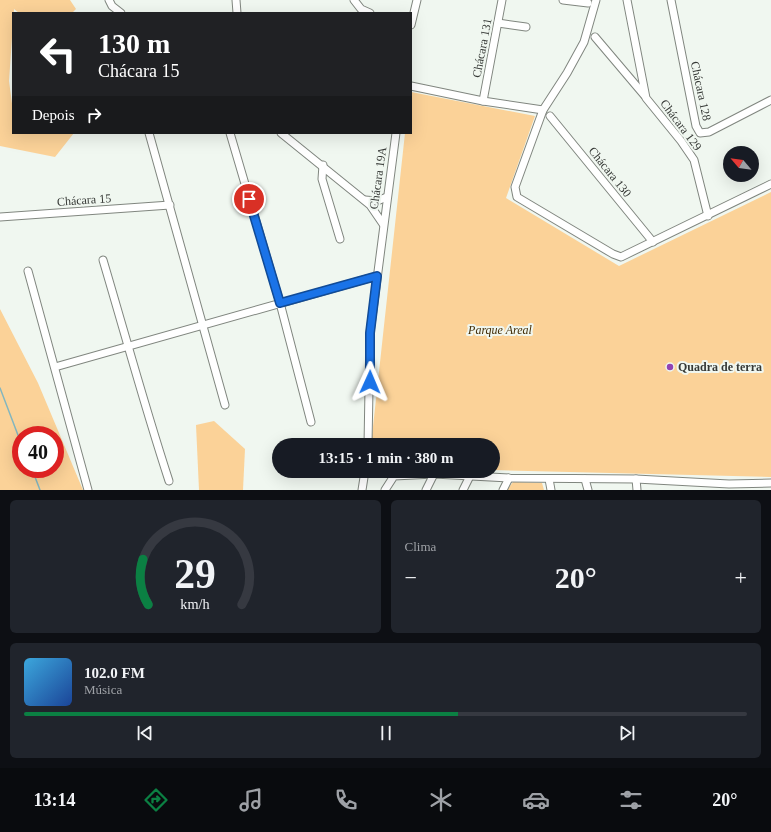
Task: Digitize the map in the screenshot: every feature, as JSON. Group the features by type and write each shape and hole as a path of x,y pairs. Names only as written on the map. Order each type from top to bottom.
{"street":[{"path":"109,0 112,6 120,12"},
{"path":"236,0 237,12"},
{"path":"354,0 361,9 368,12"},
{"path":"412,21 417,0"},
{"name":"Chácara 131","path":"483,101 502,0"},
{"path":"563,0 588,3"},
{"path":"596,0 584,42 579,53 543,110 515,187 517,197 618,257 626,256 771,184"},
{"name":"Chácara 129","path":"627,0 646,98 681,141 694,160 708,216"},
{"name":"Chácara 128","path":"671,0 696,126 700,132 709,132 771,100"},
{"path":"498,22 526,27"},
{"path":"595,37 646,98"},
{"path":"412,86 483,101 543,110"},
{"name":"Chácara 130","path":"550,116 653,242"},
{"path":"149,134 225,405"},
{"path":"230,134 280,303 311,422"},
{"path":"282,134 365,200 378,215 383,225"},
{"name":"Chácara 19A","path":"368,438 370,333 386,197 396,134"},
{"path":"323,165 322,179 340,239"},
{"path":"365,200 377,201 386,197"},
{"name":"Chácara 15","path":"0,216 170,205"},
{"path":"103,260 148,418 168,481"},
{"path":"28,271 88,490"},
{"path":"55,367 377,276"},
{"path":"362,490 364,478"},
{"path":"385,490 393,478"},
{"path":"426,490 432,478"},
{"path":"463,490 469,478"},
{"path":"500,478 636,480 686,486 729,487 771,483"},
{"path":"503,490 509,478"},
{"path":"549,479 551,490"},
{"path":"585,479 588,490"},
{"path":"636,480 637,490"}],"green space":[{"path":"0,0 70,0 76,9 73,12 18,12 14,9 14,12 12,12 9,81 12,104 12,134 73,134 55,157 0,146"},
{"name":"Parque Areal","path":"412,92 535,116 506,198 619,266 771,192 771,477 500,470 500,438 372,438 405,134 412,134"},
{"path":"0,309 38,383 56,426 12,426 12,478 64,478 64,445 83,490 0,490"},
{"path":"214,421 245,449 243,490 199,490 196,425"},
{"path":"513,482 542,483 544,490 507,490"}],"waterway":[{"path":"0,388 15,426"},
{"path":"35,478 40,490"}],"place":[{"name":"Quadra de terra","path":"670,367"}],"route":[{"path":"249,199 280,303 377,276 370,333 370,382"}]}
